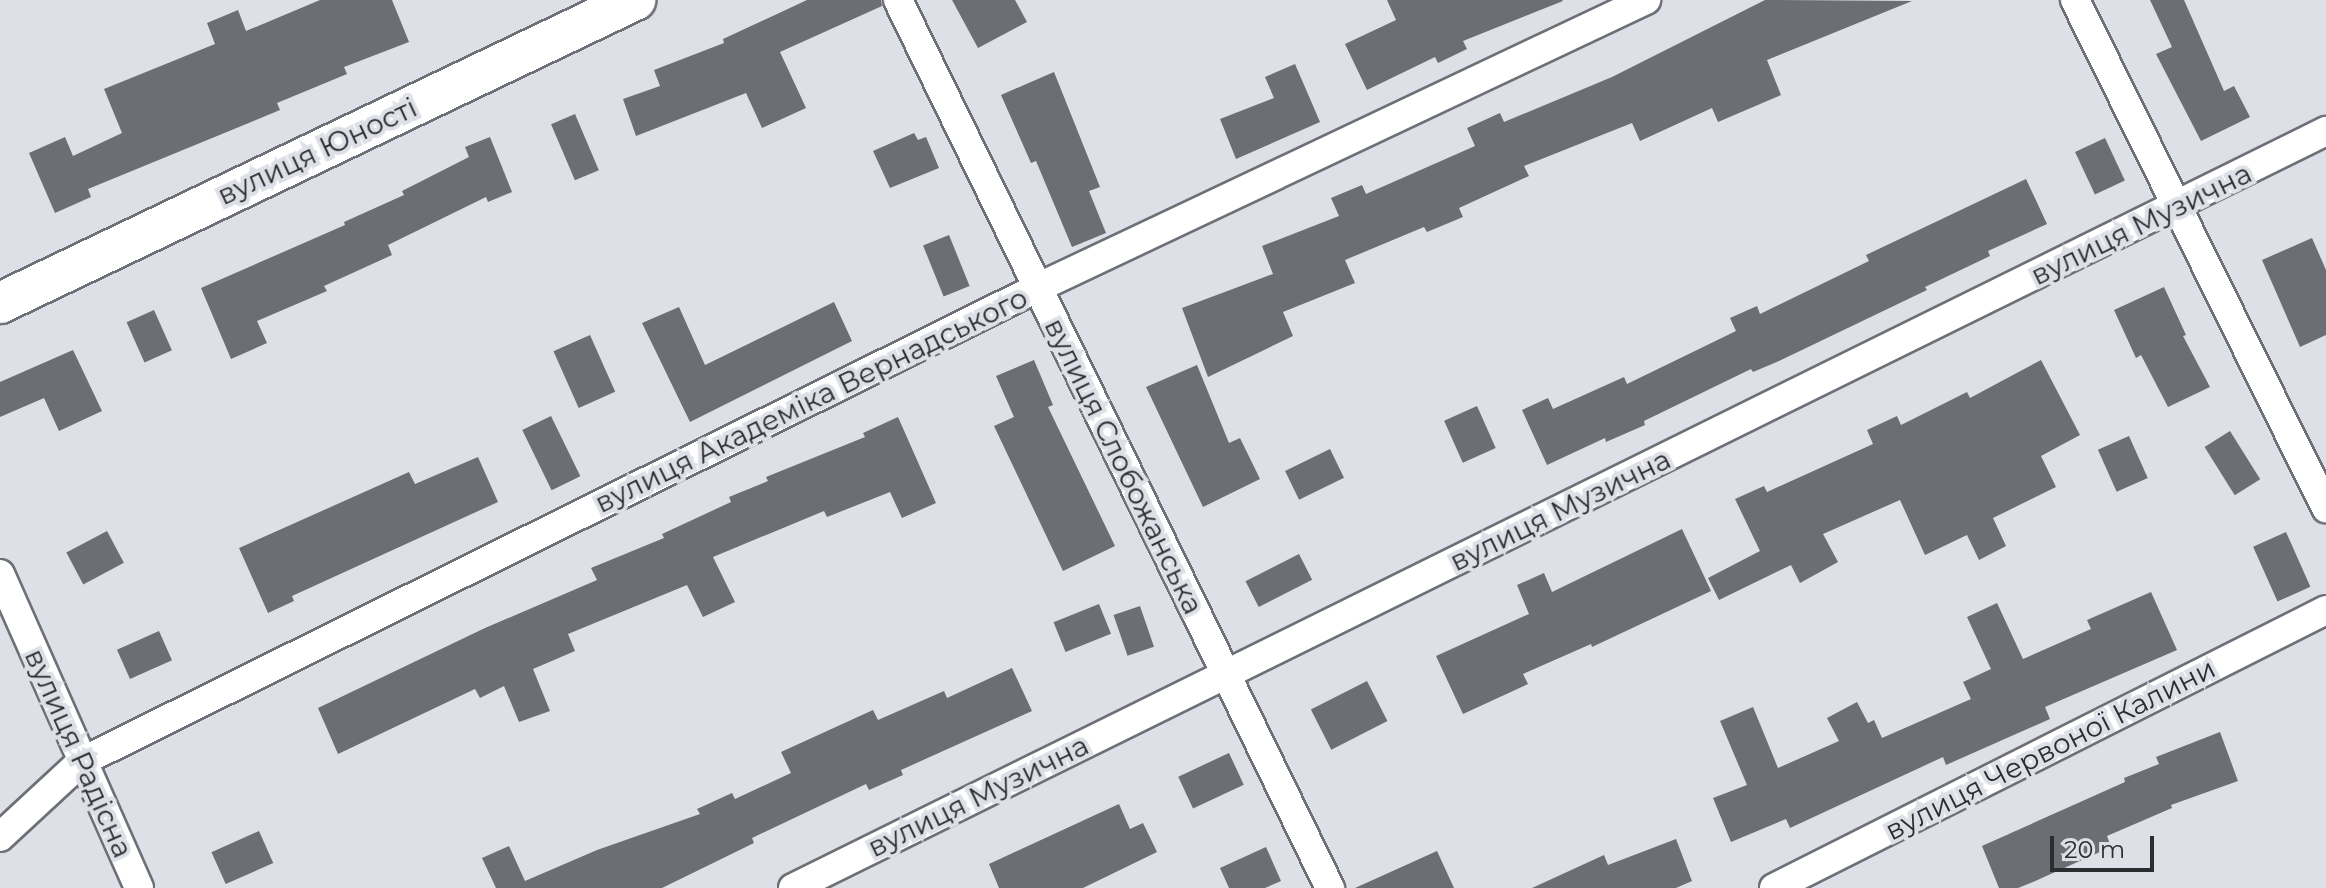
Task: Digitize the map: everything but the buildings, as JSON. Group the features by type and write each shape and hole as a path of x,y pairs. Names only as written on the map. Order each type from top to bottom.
{"street":[{"name":"вулиця Юності","path":"0,303 635,0"},
{"name":"вулиця Слобожанська","path":"898,0 1330,888"},
{"name":"вулиця Академіка Вернадського","path":"0,837 81,762 1037,288 1646,0"},
{"path":"2075,0 2175,208 2326,508"},
{"name":"вулиця Музична","path":"793,888 2326,131"},
{"name":"вулиця Радісна","path":"0,574 139,888"},
{"name":"вулиця Червоної Калини","path":"1774,888 2326,610"}]}
